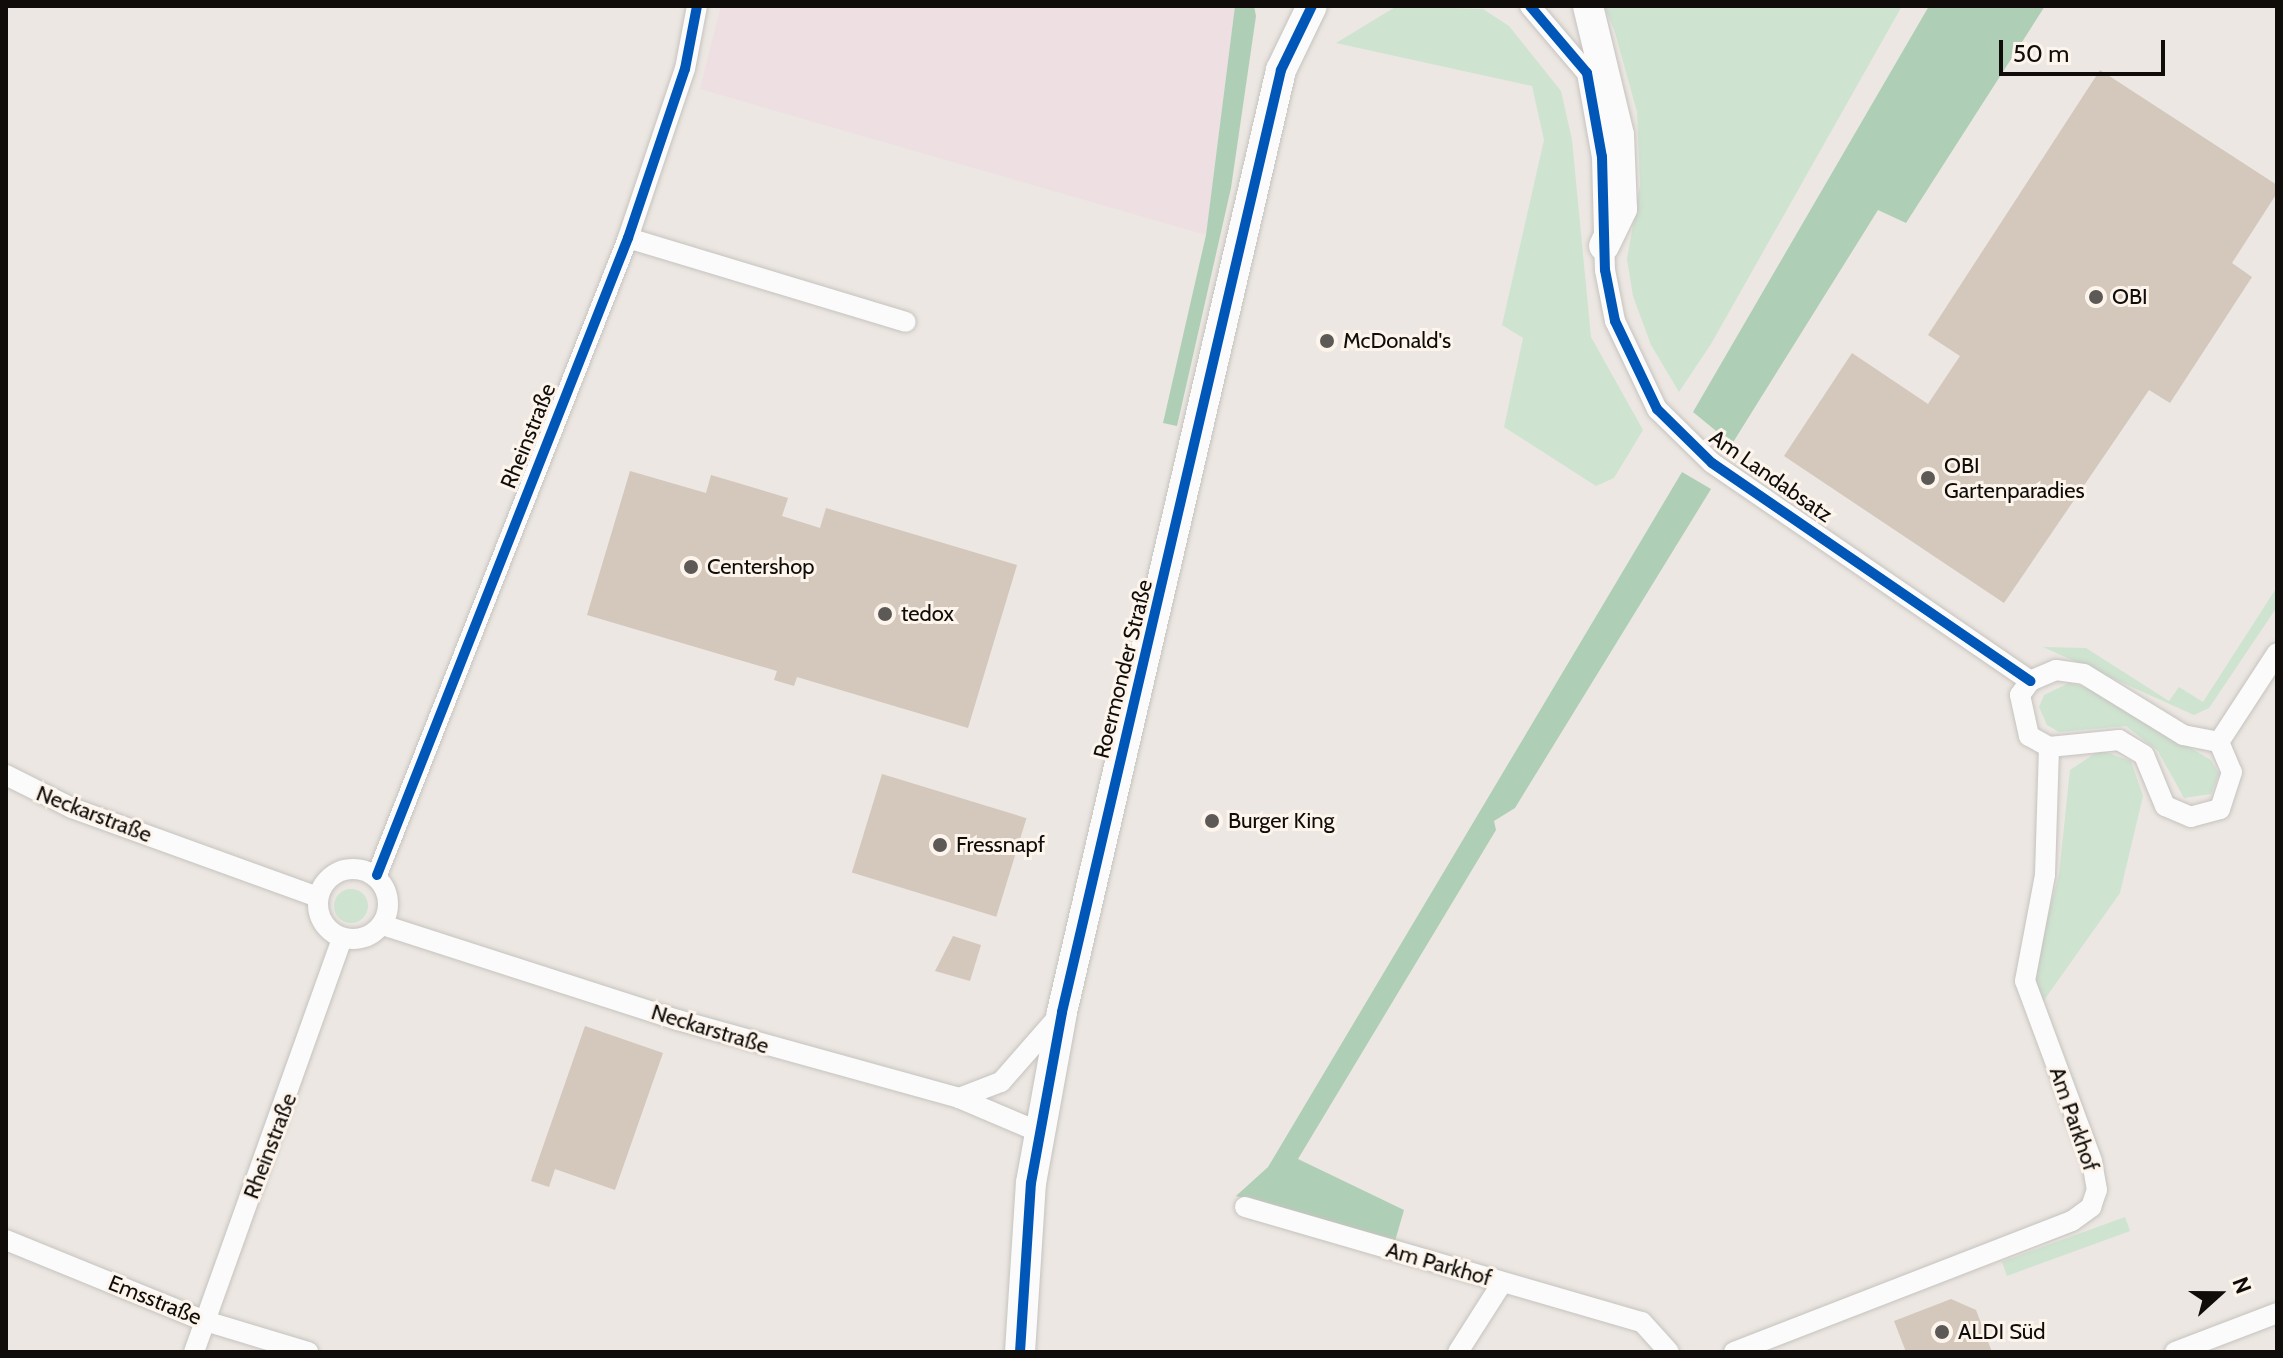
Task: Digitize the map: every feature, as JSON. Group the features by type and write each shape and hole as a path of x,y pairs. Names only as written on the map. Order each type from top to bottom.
{"main road":[{"name":"Roermonder Straße","path":"1020,1352 1039,1132 1062,1012 1281,70 1312,6"},
{"path":"1588,6 1619,135 1622,209 1604,246"}],"street":[{"name":"Rheinstraße","path":"377,875 628,238 685,69 697,6"},
{"name":"Am Landabsatz","path":"1530,6 1587,73 1602,157 1604,246 1615,321 1657,409 1712,463 2030,681"},
{"path":"628,238 906,322"},
{"path":"2219,742 2277,653"},
{"path":"2056,670 2084,674 2160,724 2219,742 2232,772 2227,800 2214,813 2191,817 2165,806 2144,755 2131,745 2107,738 2049,747 2029,736 2022,716 2020,695 2030,681 2056,670"},
{"name":"Am Parkhof","path":"1734,1352 2072,1221 2091,1207 2097,1190 2092,1161 2025,981 2045,875 2049,747"},
{"name":"Neckarstraße","path":"6,775 72,808 318,897"},
{"path":"345,869 377,875 389,902 383,925 357,940 342,938 322,922 318,897 323,885 345,869"},
{"name":"Neckarstraße","path":"383,925 693,1025 959,1098 1039,1132"},
{"name":"Rheinstraße","path":"194,1352 202,1320 342,938"},
{"path":"959,1098 1001,1082 1062,1012"},
{"name":"Am Parkhof","path":"1245,1207 1642,1322 1669,1352"},
{"name":"Emsstraße","path":"6,1240 202,1320 308,1352"},
{"path":"1458,1352 1502,1283"},
{"path":"2175,1352 2277,1313"}],"shaded area":[{"path":"721,6 1235,6 1206,235 700,89"}],"green space":[{"path":"1235,6 1254,6 1256,16 1231,188 1177,426 1163,423 1206,235"},
{"path":"1397,6 1483,9 1509,26 1561,91 1572,140 1591,337 1643,430 1614,478 1596,486 1504,427 1523,338 1502,325 1544,140 1532,86 1336,43"},
{"path":"1596,6 1902,6 1711,344 1679,392 1651,345 1633,296 1627,259 1640,185 1637,112 1614,29 1606,11"},
{"path":"1929,6 2045,6 1906,223 1878,210 1732,444 1693,412"},
{"path":"1682,472 1711,489 1515,808 1494,821 1496,830 1298,1159 1404,1210 1395,1241 1236,1196 1268,1167"},
{"path":"2277,587 2277,607 2209,708 2194,715 2043,647 2086,648 2169,701 2179,687 2203,702"},
{"path":"2069,683 2089,688 2211,760 2219,774 2211,794 2184,798 2158,751 2126,726 2059,732 2047,725 2039,707 2044,695"},
{"path":"2100,750 2131,761 2143,796 2120,893 2042,1003 2032,975 2059,874 2070,770"},
{"path":"351,889 363,894 368,906 363,918 351,923 339,918 334,906 339,894"},
{"path":"2125,1217 2130,1231 2007,1276 2002,1262"}],"building":[{"name":"OBI","path":"2100,70 2277,185 2277,193 2232,263 2252,277 2170,403 2149,390 2004,603 1784,456 1852,353 1928,404 1960,356 1928,335"},
{"path":"630,471 706,493 711,475 788,498 782,516 820,528 826,508 1017,565 968,728 797,677 794,686 774,680 777,671 587,615"},
{"name":"Fressnapf","path":"882,774 1026,818 996,917 852,872"},
{"path":"953,936 981,945 970,981 935,971"},
{"path":"585,1026 663,1053 615,1190 555,1169 549,1187 531,1181"},
{"name":"ALDI Süd","path":"1951,1299 1976,1310 1992,1352 1906,1352 1894,1321"}],"cycle path":[{"path":"377,875 628,238 685,69 697,6"},
{"path":"1020,1352 1031,1183 1062,1012 1281,70 1312,6"},
{"path":"1530,6 1587,73 1602,157 1605,270 1615,321 1657,409 1712,463 2030,681"}],"place":[{"name":"OBI","path":"2096,297"},
{"name":"McDonald's","path":"1327,341"},
{"name":"OBI Gartenparadies","path":"1928,478"},
{"name":"Centershop","path":"691,567"},
{"name":"tedox","path":"885,614"},
{"name":"Burger King","path":"1212,821"},
{"name":"Fressnapf","path":"940,845"},
{"name":"ALDI Süd","path":"1942,1332"}]}
